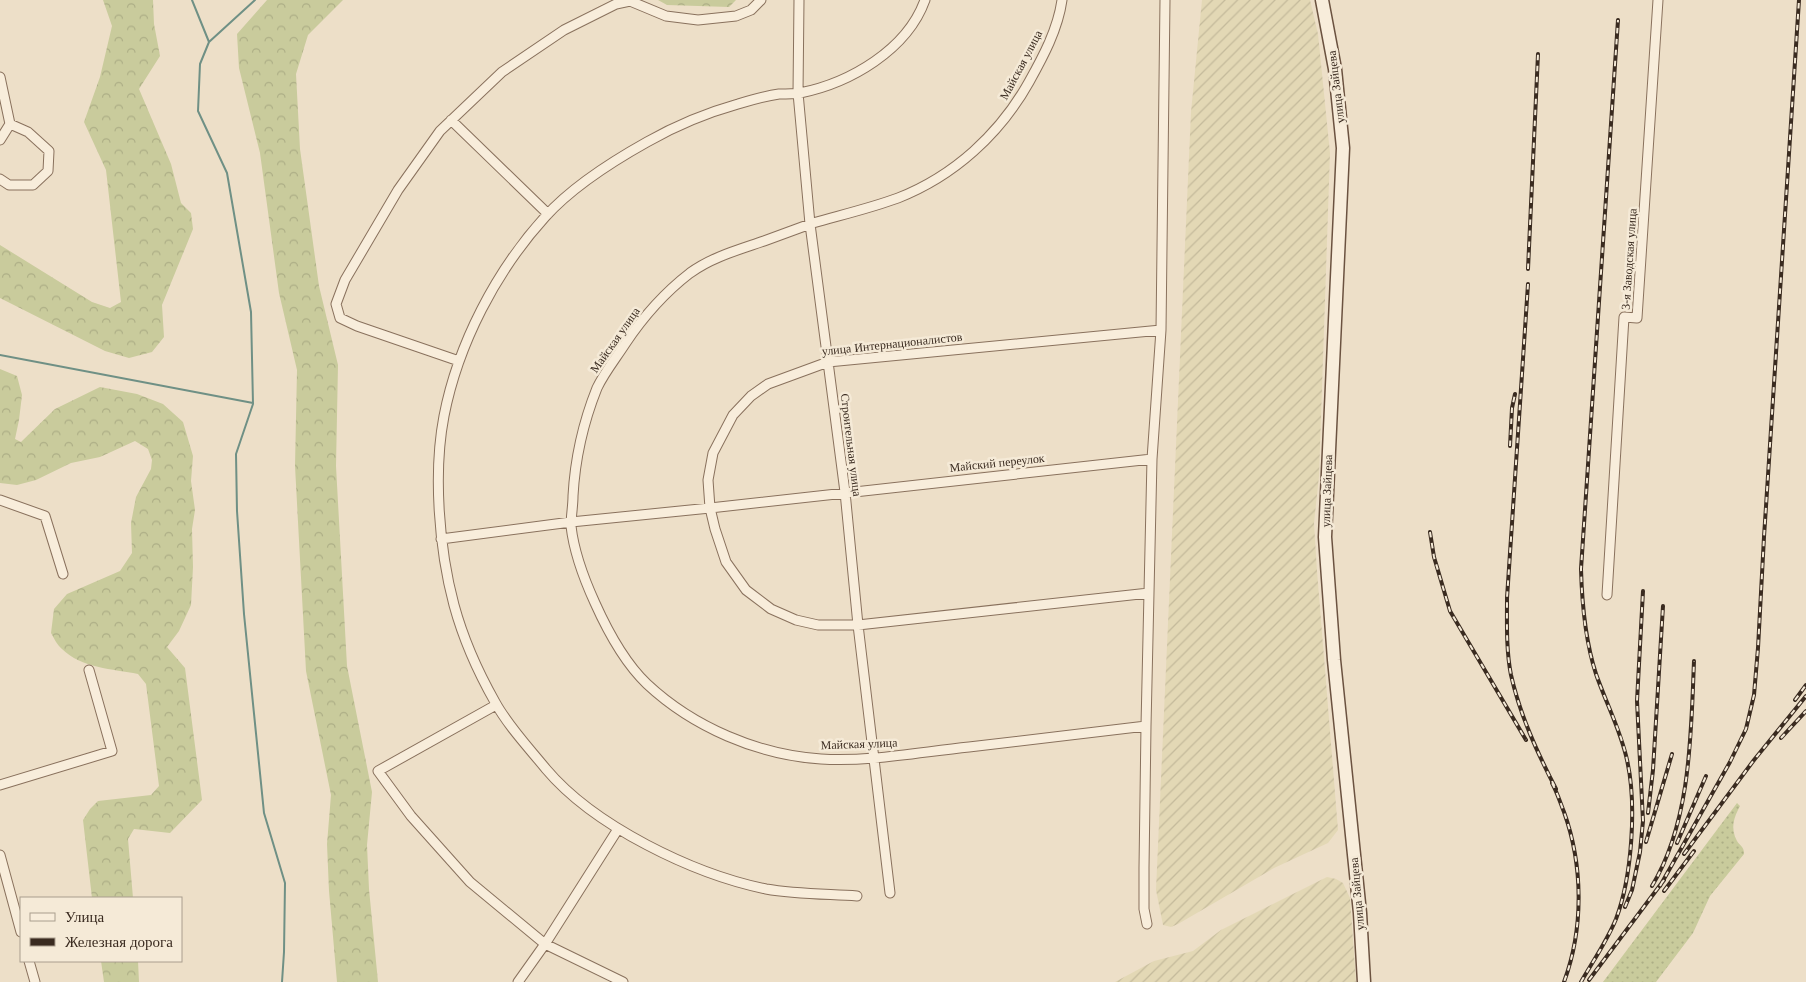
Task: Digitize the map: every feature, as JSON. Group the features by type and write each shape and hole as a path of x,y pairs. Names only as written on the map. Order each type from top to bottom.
{"street":[{"path":"459,361 348,322 340,318 336,304 345,280 398,190 440,131 502,72 564,30 616,4 630,2 666,16 698,20 736,16 750,10 761,0"},
{"name":"Строительная улица","path":"799,0 798,93 810,224 845,492 858,625 890,893"},
{"path":"857,896 770,890 726,880 678,860 618,829 556,781 496,705 469,648 454,605 441,539 438,470 444,416 459,361 480,310 505,268 548,214 598,172 678,125 735,104 775,95 798,93 832,84 860,70 884,54 908,32 922,9 925,0"},
{"name":"Майская улица","path":"1062,0 1060,17 1037,67 1018,100 996,130 961,162 933,181 898,198 810,224 725,253 692,272 657,302 633,332 599,384 583,429 574,472 571,522 585,582 602,619 614,640 646,682 678,709 704,725 747,744 776,752 821,758 873,758 1146,726"},
{"path":"1147,924 1144,909 1146,726 1152,459 1161,330 1164,0"},
{"name":"улица Зайцева","path":"1322,0 1335,69 1343,148 1325,537 1335,670 1360,914 1364,982"},
{"name":"3-я Заводская улица","path":"1607,595 1624,317 1637,318 1658,0"},
{"path":"0,77 10,124 0,140"},
{"path":"451,120 548,214"},
{"path":"0,179 9,185 33,185 48,171 49,151 28,132 10,124"},
{"name":"улица Интернационалистов","path":"1149,593 858,625 818,625 796,620 771,609 746,590 726,562 710,508 708,480 713,453 733,415 752,396 768,384 828,362 1161,330"},
{"name":"Майский переулок","path":"441,539 571,522 1152,459"},
{"path":"0,500 45,516 62,574"},
{"path":"0,785 112,751 89,670"},
{"path":"496,705 378,771 411,816 470,882 545,944 623,982"},
{"path":"518,982 545,944 618,829"},
{"path":"0,855 20,928"},
{"path":"29,962 35,982"}],"shaded area":[{"path":"1202,0 1310,0 1318,34 1330,153 1319,476 1314,523 1338,830 1328,843 1274,868 1171,927 1163,925 1156,890 1191,112"},
{"path":"1327,877 1343,883 1350,898 1356,982 1115,982 1154,961 1193,951 1221,930"}],"green space":[{"path":"103,0 153,0 154,24 160,56 139,89 171,164 181,203 191,213 193,229 162,305 164,337 152,352 129,358 105,351 0,298 0,245 92,302 110,308 121,302 106,170 84,122 100,77 112,26"},
{"path":"267,0 343,0 308,35 296,74 300,149 319,286 338,365 336,466 347,666 372,792 367,845 369,889 378,982 337,982 327,844 331,795 306,671 295,466 297,370 279,293 260,153 239,68 237,34"},
{"path":"658,0 736,0 729,7 667,5"},
{"path":"0,369 17,376 22,395 15,439 21,442 55,409 100,387 137,394 163,404 183,422 193,456 191,481 195,510 192,529 191,605 179,631 167,647 185,668 202,800 170,833 134,829 128,839 133,897 92,897 83,820 98,801 151,795 159,786 146,684 138,674 98,667 78,660 60,647 51,633 54,609 67,594 120,571 132,553 131,523 136,497 151,469 152,460 148,449 135,441 100,457 71,463 36,480 17,485 0,483"},
{"path":"1737,803 1740,806 1733,827 1737,841 1742,846 1744,854 1710,896 1693,933 1656,982 1603,982"},
{"path":"101,962 138,962 139,982 104,982"}],"waterway":[{"path":"192,0 209,42 200,64 198,111 227,173 251,312 253,404 236,454 237,511 244,614 264,813 285,883 282,982"},
{"path":"209,42 255,0"},
{"path":"0,355 253,403"}],"railway":[{"path":"1660,886 1730,762 1746,729 1754,695 1799,0"},
{"path":"1581,982 1616,919 1626,883 1632,819 1632,798 1627,760 1596,674 1589,648 1583,609 1581,569 1618,20"},
{"path":"1528,269 1538,54"},
{"path":"1528,284 1507,598 1509,666 1524,719 1556,789"},
{"path":"1510,446 1512,408 1515,394"},
{"path":"1430,532 1434,557 1450,611 1526,740"},
{"path":"1625,907 1632,890 1640,852 1643,821 1637,701 1643,591"},
{"path":"1648,813 1653,770 1663,606"},
{"path":"1652,886 1665,861 1675,834 1682,806 1690,747 1694,661"},
{"path":"1795,700 1806,685"},
{"path":"1684,854 1754,760 1806,696"},
{"path":"1781,738 1806,711"},
{"path":"1646,842 1672,754"},
{"path":"1677,843 1706,776"},
{"path":"1552,783 1570,832 1578,875 1578,918 1571,961 1564,982"},
{"path":"1664,891 1694,851"},
{"path":"1589,980 1664,880"}]}
